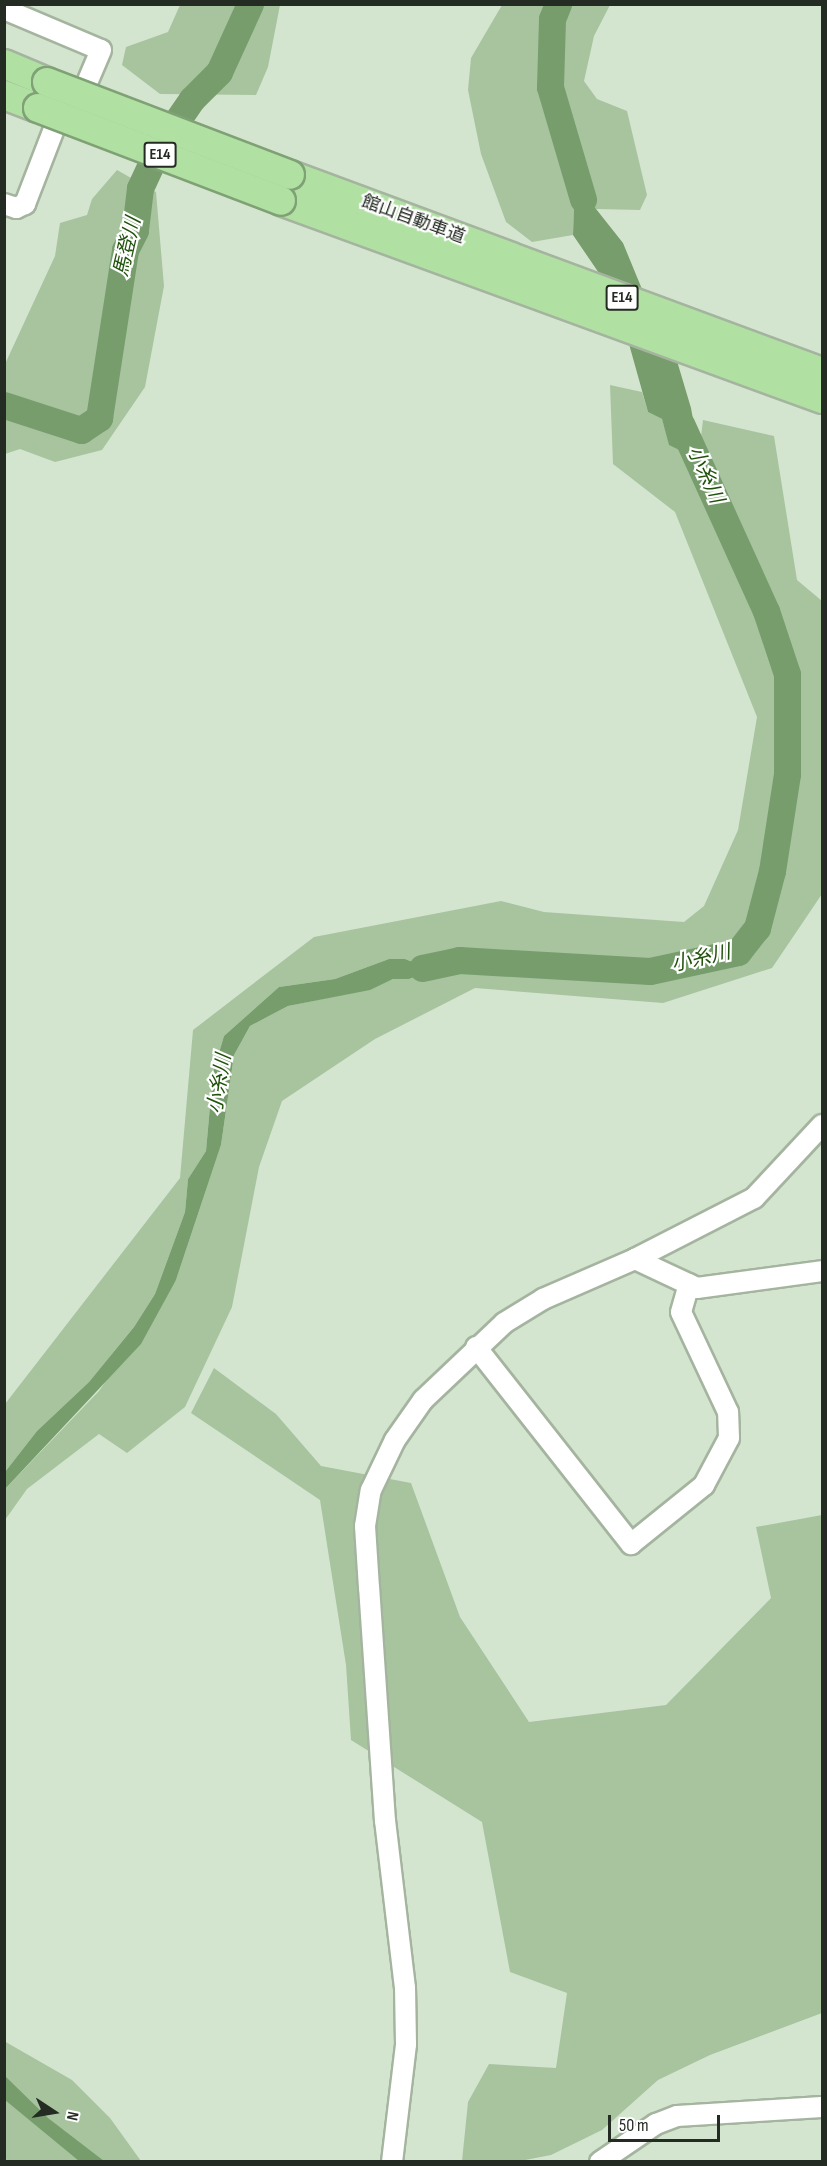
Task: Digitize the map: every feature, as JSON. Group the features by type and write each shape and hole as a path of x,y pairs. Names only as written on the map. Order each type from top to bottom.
{"highway":[{"name":"館山自動車道","path":"4,64 46,106 281,201 469,270 765,365 822,372"},
{"name":"館山自動車道","path":"4,94 290,175 475,243 765,365 822,399"}],"street":[{"path":"4,9 101,50 88,80"},
{"path":"4,204 16,208 25,204 46,106"},
{"path":"392,2162 406,2044 405,1988 385,1821 365,1526 371,1490 394,1440 423,1400 476,1347 504,1323 543,1299 635,1259 754,1198 822,1125"},
{"path":"635,1259 697,1288 822,1271"},
{"path":"476,1347 631,1544 704,1485 729,1438 728,1412 681,1312 689,1284"},
{"path":"600,2162 656,2124 676,2116 822,2107"}],"shaded area":[{"path":"180,5 280,5 268,67 256,95 160,94 122,65 126,47 168,32"},
{"path":"502,5 547,5 541,27 556,106 561,103 557,70 562,22 573,5 610,5 594,36 584,81 597,99 627,111 647,195 640,210 596,209 585,195 572,163 568,190 574,206 573,235 532,242 506,222 481,154 468,90 471,58"},
{"path":"117,170 156,192 164,286 145,387 102,450 55,462 20,449 5,454 5,364 55,256 60,223 87,215 92,199"},
{"path":"610,385 642,392 648,412 662,419 666,432 684,452 699,453 703,420 774,436 797,580 822,601 822,894 772,968 663,1003 475,988 375,1039 282,1101 259,1167 232,1307 185,1407 127,1453 99,1434 27,1489 5,1520 5,1489 99,1391 176,1280 221,1145 234,1055 250,1026 288,1006 370,989 393,979 409,979 457,960 418,964 405,959 389,959 335,979 279,987 224,1036 213,1073 206,1151 188,1179 185,1212 155,1294 134,1327 89,1382 37,1431 5,1472 5,1404 180,1178 193,1030 314,937 501,901 544,912 684,922 704,906 738,830 757,717 675,512 613,464"},
{"path":"214,1368 276,1414 321,1466 411,1483 460,1617 529,1722 666,1705 771,1598 756,1527 822,1515 822,2013 710,2055 658,2080 602,2130 551,2155 520,2161 462,2161 468,2102 489,2064 556,2068 567,1993 510,1972 482,1822 351,1740 346,1665 320,1500 191,1413"},
{"path":"4,2041 72,2080 110,2118 141,2161 8,2161 4,2158"}],"water":[{"path":"547,5 573,5 562,22 557,70 561,103 556,107 547,92 546,43 541,27"},
{"path":"572,162 585,195 623,243 644,294 603,279 573,235 574,206 568,190"},
{"path":"629,344 677,361 691,408 699,453 696,458 669,445 662,419 648,412"},
{"path":"389,959 405,959 418,964 459,960 409,979 393,979 370,990 288,1006 250,1026 234,1055 221,1145 176,1280 141,1344 5,1489 5,1472 37,1431 89,1382 134,1327 155,1294 185,1212 188,1179 206,1151 213,1073 224,1036 279,987 335,979"},
{"path":"4,2075 48,2118 104,2161 79,2161 5,2100"}],"waterway":[{"name":"馬登川","path":"4,405 81,430 99,418 125,250 135,230 140,188 159,147 192,99 219,72 250,4"},
{"name":"小糸川","path":"558,4 552,19 550,87 583,199"},
{"name":"小糸川","path":"422,968 459,960 650,971 738,952 757,928 772,871 787,774 787,674 766,611 681,424"}]}
